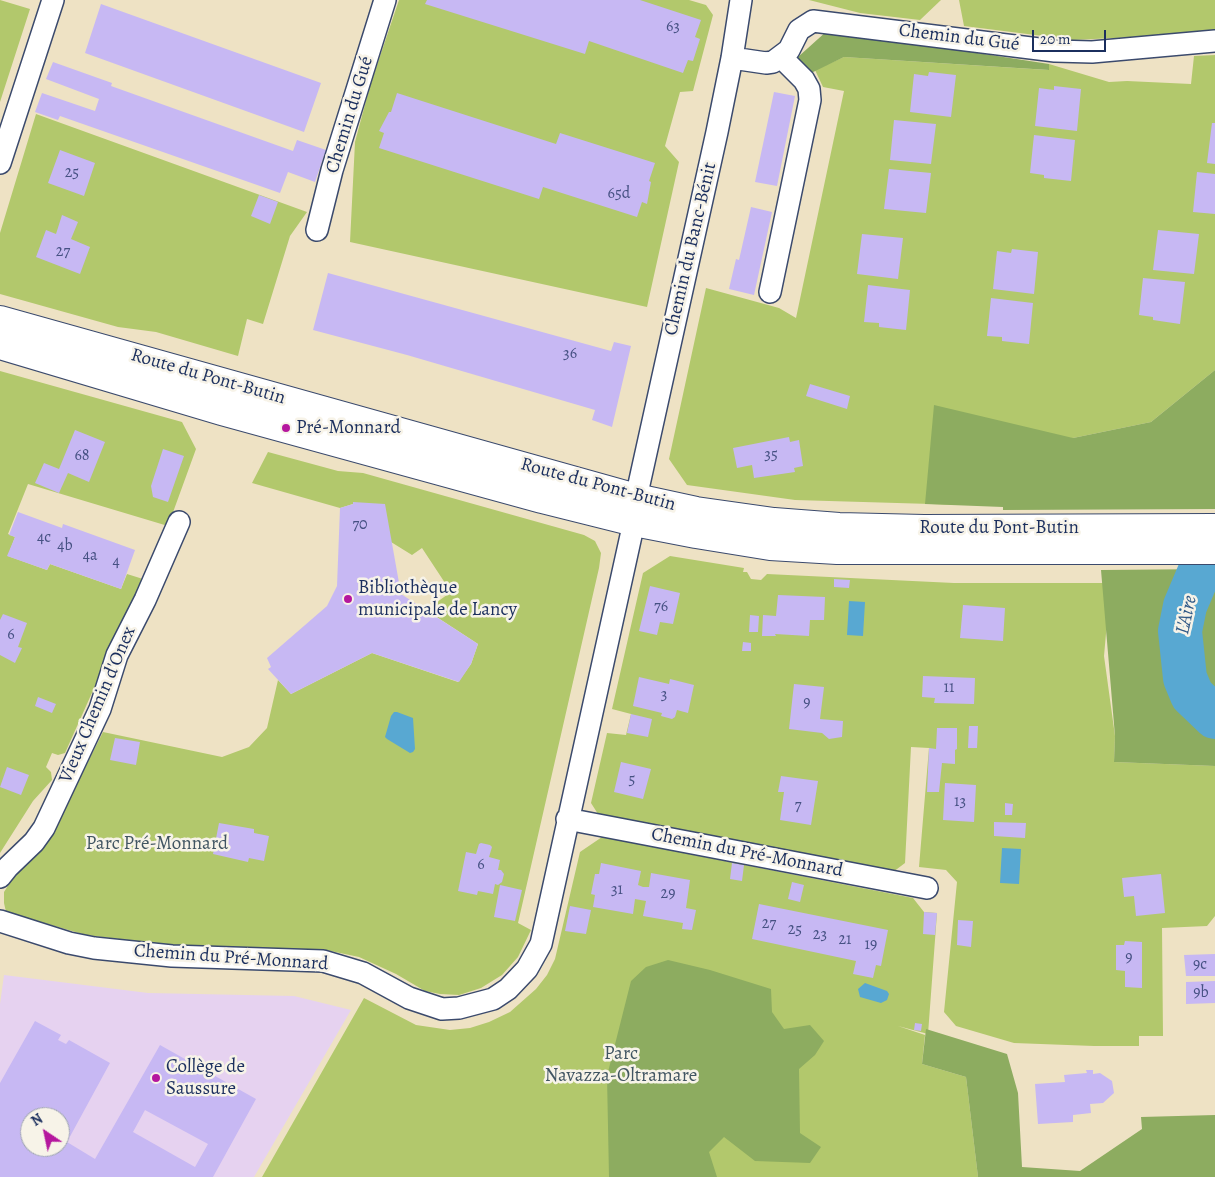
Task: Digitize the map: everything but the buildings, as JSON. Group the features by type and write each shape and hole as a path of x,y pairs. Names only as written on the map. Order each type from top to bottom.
{"main road":[{"name":"Route du Pont-Butin","path":"2,333 222,411 542,499 635,510 770,546 837,550 924,540 1215,528"},
{"name":"Route du Pont-Butin","path":"924,540 1215,550"}],"street":[{"path":"2,154 53,0"},
{"name":"Chemin du Gué","path":"317,230 332,170 386,0"},
{"name":"Chemin du Banc-Bénit","path":"635,510 715,141 732,58 741,0"},
{"name":"Chemin du Gué","path":"781,57 789,50 799,30 814,20 1055,51 1092,52 1215,41"},
{"path":"732,58 766,63 773,62 781,57 804,80 809,89 810,100 770,292"},
{"name":"Chemin du Pré-Monnard","path":"0,921 69,943 94,948 172,956 323,961 363,973 409,998 442,1009 460,1008 493,999 508,990 527,968 541,944 635,510"},
{"name":"Vieux Chemin d'Onex","path":"0,877 34,842 44,828 100,709 117,655 145,600 179,522"},
{"name":"Chemin du Pré-Monnard","path":"567,819 927,888"}],"shaded area":[{"name":"Collège de Saussure","path":"4,975 148,993 294,996 351,1010 254,1177 0,1177 0,1004"}],"green space":[{"path":"0,0 30,9 0,102"},
{"path":"399,0 689,0 706,5 713,15 693,91 680,92 665,146 679,162 647,307 350,242 355,142 370,86"},
{"path":"809,0 941,0 920,20 860,13"},
{"path":"959,0 1215,0 1215,30 1158,36 1072,40 964,26"},
{"path":"828,30 1049,64 1049,70 844,57 805,76 800,69 798,57"},
{"path":"1215,55 1215,370 1151,422 1073,438 965,505 795,500 687,485 669,459 706,288 779,308 796,318 844,91 823,87 815,70 844,57 1048,70 1049,64 1109,82 1191,84 1194,56"},
{"path":"36,114 307,212 290,236 263,324 247,319 238,356 156,332 118,327 0,294 0,233"},
{"path":"1215,370 1215,509 1003,510 1003,507 925,504 934,405 1073,438 1151,422"},
{"path":"0,371 182,422 196,449 168,526 28,484 8,534 15,537 8,556 47,570 50,564 121,589 127,574 143,579 65,753 58,755 52,753 46,767 51,772 52,780 33,801 0,853"},
{"name":"Parc Pré-Monnard","path":"268,452 338,471 363,473 584,535 595,541 601,553 518,923 531,930 518,957 502,975 481,988 459,995 425,991 396,974 359,957 326,950 169,945 86,935 6,912 4,892 59,819 103,732 222,757 249,747 267,728 278,680 291,694 372,653 458,682 471,664 478,644 426,610 451,592 422,548 412,555 391,542 353,504 340,508 252,483"},
{"path":"670,556 744,568 743,572 747,572 751,579 761,580 767,574 954,583 1123,583 1108,611 1104,656 1115,736 1114,762 1215,766 1215,916 1207,926 1162,928 1163,1036 1139,1036 1139,1046 1014,1043 956,1026 944,1012 957,882 946,870 919,867 929,748 911,747 905,863 893,872 598,814 591,803 607,733 626,735 631,714 612,709 643,573"},
{"path":"1215,569 1215,766 1114,762 1115,736 1101,570"},
{"name":"Parc Navazza-Oltramare","path":"602,837 913,898 924,912 937,913 928,1034 898,1026 925,1035 922,1064 966,1077 978,1177 262,1177 364,998 416,1025 450,1030 470,1028 510,1012 536,989 547,975 555,959 580,852"},
{"path":"668,960 710,970 771,989 772,1012 784,1029 810,1025 824,1041 815,1055 799,1069 800,1133 821,1147 810,1163 755,1161 724,1137 709,1152 717,1177 609,1177 607,1076 631,981 646,967"},
{"path":"926,1029 1007,1054 1018,1093 1022,1167 1080,1171 1142,1129 1141,1117 1215,1115 1215,1177 978,1177 966,1077 922,1064"}],"water":[{"path":"849,601 865,602 863,636 847,635"},
{"path":"394,712 413,718 415,749 413,752 410,753 385,737"},
{"path":"1002,848 1021,849 1019,884 1000,883"},
{"path":"865,983 887,991 889,994 887,1000 881,1003 860,997 858,989"}],"waterway":[{"name":"L'Aire","path":"1215,535 1185,606 1180,631 1185,678 1192,695 1215,717"}],"place":[{"name":"Pré-Monnard","path":"286,428"},
{"name":"Bibliothèque municipale de Lancy","path":"348,599"},
{"name":"Collège de Saussure","path":"156,1078"}]}
